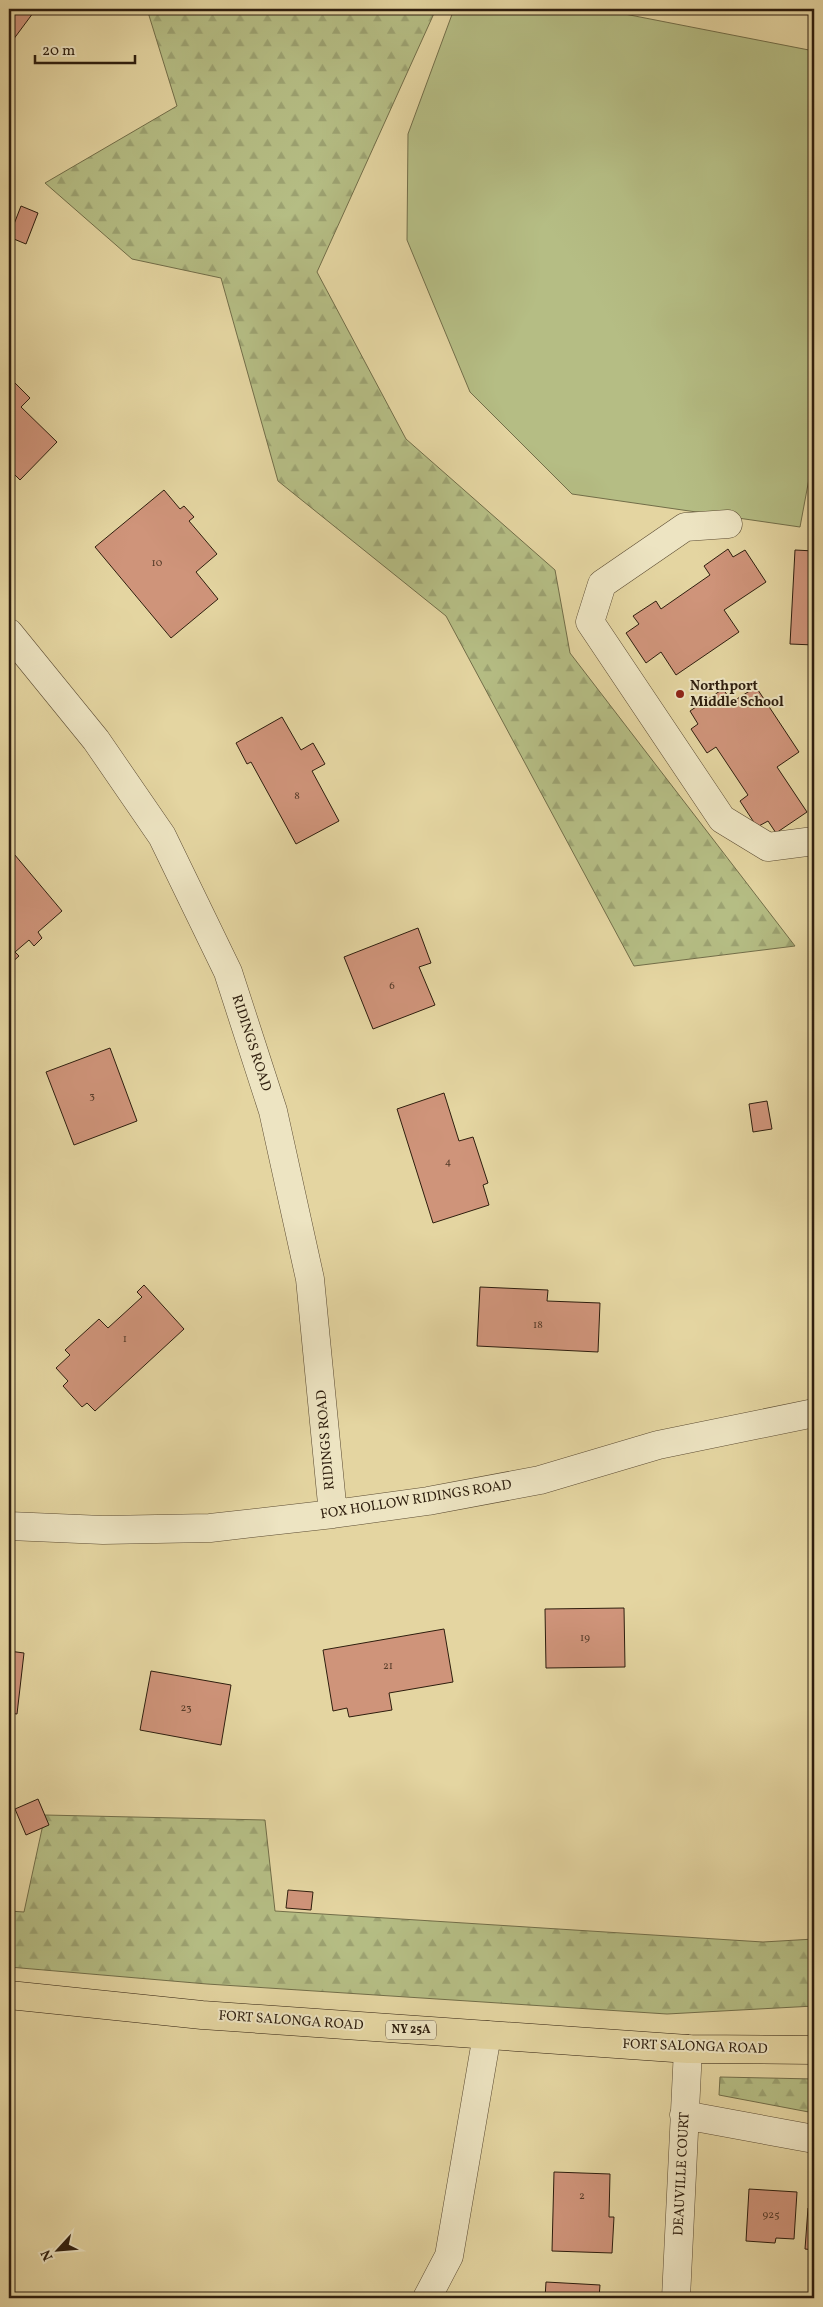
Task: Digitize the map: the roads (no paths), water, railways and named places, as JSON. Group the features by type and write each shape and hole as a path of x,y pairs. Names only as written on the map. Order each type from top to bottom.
{"main road":[{"name":"FORT SALONGA ROAD","path":"9,1995 202,2015 688,2049 814,2050"}],"street":[{"path":"728,524 685,527 602,584 590,622 722,819 768,847 814,842"},
{"name":"RIDINGS ROAD","path":"9,633 96,740 162,836 228,972 273,1111 310,1279 333,1514"},
{"name":"FOX HOLLOW RIDINGS ROAD","path":"9,1526 103,1530 210,1528 428,1501 540,1480 658,1445 814,1413"},
{"path":"427,2298 449,2256 487,2035"},
{"name":"DEAUVILLE COURT","path":"676,2298 688,2049"},
{"path":"684,2115 814,2139"}],"place":[{"name":"Northport Middle School","path":"680,694"}]}
